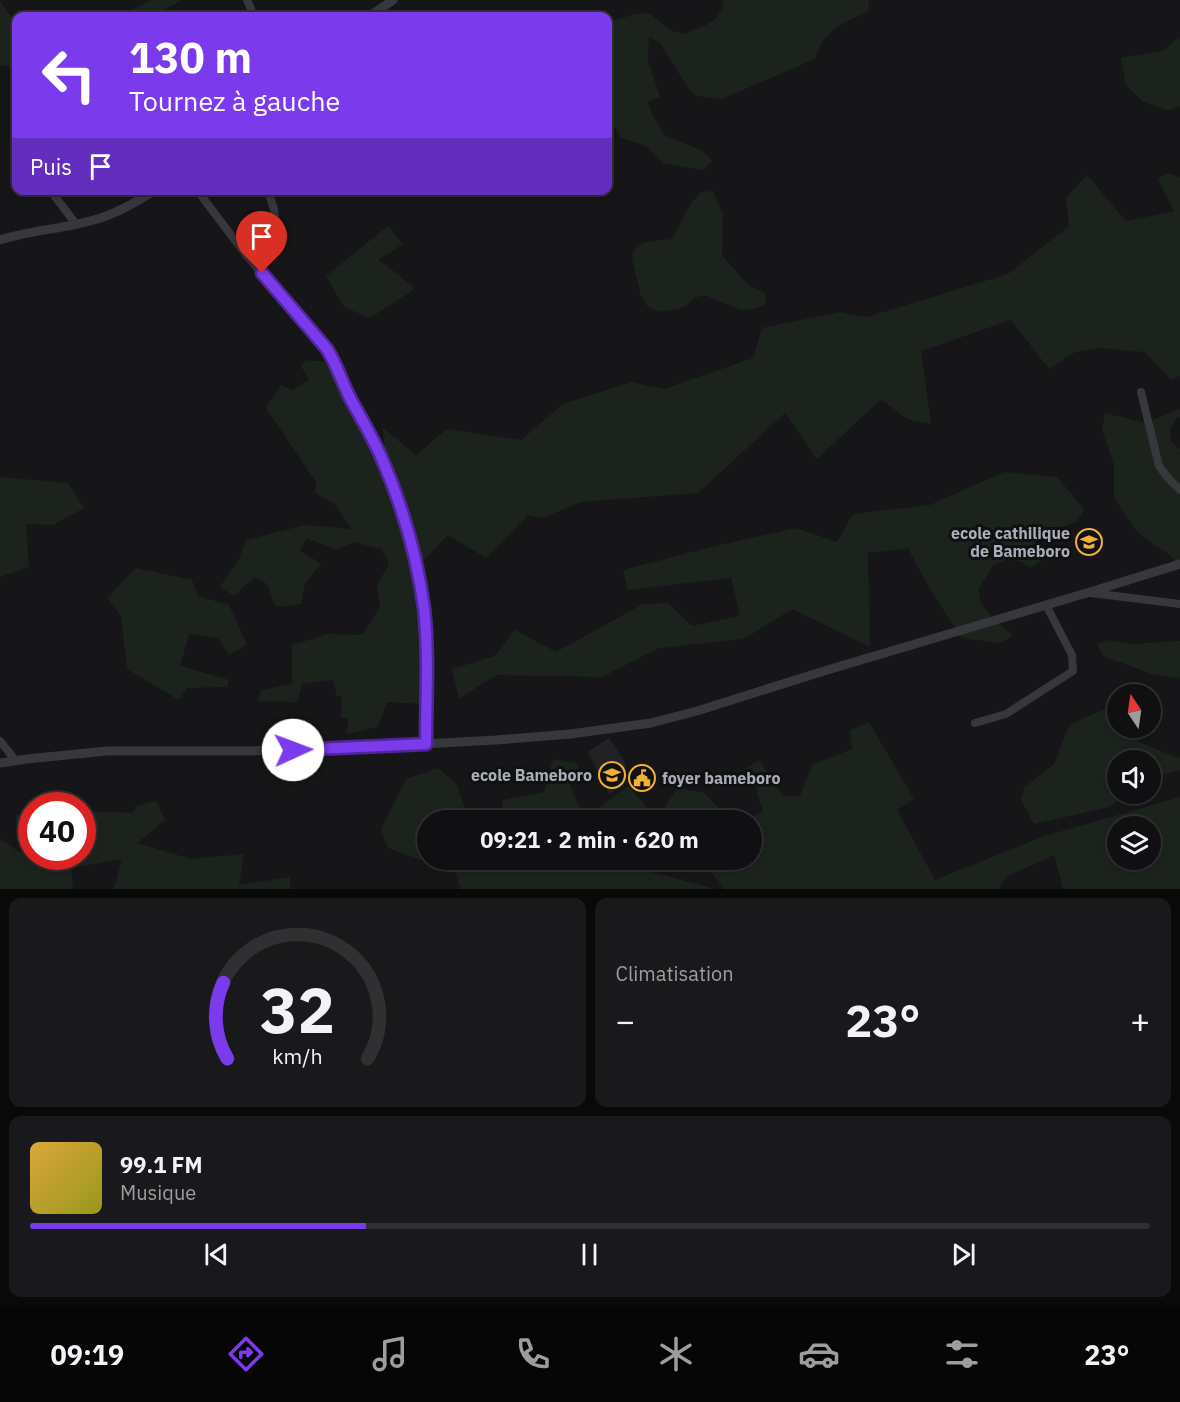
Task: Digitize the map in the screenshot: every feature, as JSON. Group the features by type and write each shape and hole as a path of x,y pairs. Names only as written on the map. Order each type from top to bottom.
{"street":[{"path":"376,12 393,0"},
{"path":"54,195 76,224"},
{"path":"0,240 111,214 147,195"},
{"path":"200,195 246,255 331,356 381,458 399,501 407,526 424,609 426,744"},
{"path":"246,255 274,226 273,205 269,195"},
{"path":"1140,392 1160,466 1180,490"},
{"path":"0,763 107,752 246,751 426,744 570,734 659,721 1180,564"},
{"path":"1090,592 1180,604"},
{"path":"975,723 1006,714 1073,671 1072,655 1046,605"},
{"path":"0,741 16,761"}],"shaded area":[{"path":"151,0 182,0 160,12 128,12"},
{"path":"724,0 869,0 868,11 842,24 829,34 823,41 815,59 722,99 697,96 688,88 660,43 649,37 648,60 660,97 648,102 652,114 665,136 703,151 712,161 703,170 665,164 646,146 621,138 612,122 612,21 649,13 670,30 683,34 717,18"},
{"path":"0,1 12,18 12,67 0,65"},
{"path":"1180,37 1180,106 1168,110 1143,102 1126,85 1121,58 1162,51"},
{"path":"1167,173 1180,177 1180,376 1171,380 1145,352 1101,348 1075,352 1049,369 1011,320 921,351 931,424 907,419 881,399 817,459 785,413 698,493 580,502 543,518 528,515 486,558 448,535 418,566 404,503 385,456 383,428 416,455 447,429 521,440 563,404 632,382 664,389 753,358 762,328 840,312 867,317 1008,274 1069,226 1066,198 1087,175 1126,221 1174,211 1158,179"},
{"path":"713,191 723,215 722,255 748,285 766,294 765,305 741,310 705,295 694,298 685,307 660,312 648,307 641,296 632,259 634,250 645,242 672,239 691,203 701,192"},
{"path":"388,226 403,244 378,260 415,289 370,318 344,307 326,276"},
{"path":"306,360 327,362 370,446 405,528 418,595 423,662 421,704 387,702 378,727 347,734 348,718 341,718 342,697 337,696 333,680 302,684 297,702 258,701 261,690 292,684 292,645 328,634 362,635 380,607 377,584 389,565 382,549 354,542 336,550 307,538 300,550 321,564 305,583 301,604 276,607 267,584 254,577 234,596 220,587 239,559 246,540 305,525 352,529 334,504 315,493 316,482 266,408 281,385 292,390 309,380 301,366"},
{"path":"1180,409 1180,417 1170,429 1171,441 1180,450 1180,570 1171,556 1138,533 1114,498 1114,465 1102,429 1105,413 1145,423"},
{"path":"1004,472 1057,477 1085,510 1076,522 1039,535 1041,561 1031,568 1020,561 1005,560 993,566 979,588 980,602 993,619 1013,635 1001,643 962,638 908,548 868,553 870,647 792,609 744,639 659,648 602,677 496,675 459,699 452,669 495,656 515,630 556,652 643,604 668,603 692,626 740,616 731,578 628,590 623,570 796,528 837,542 853,514 930,505"},
{"path":"0,477 68,483 84,508 53,525 26,524 29,567 0,577"},
{"path":"136,568 192,580 198,596 229,605 247,645 229,655 218,638 189,634 180,666 229,680 227,687 187,688 179,700 127,669 121,616 107,598"},
{"path":"1108,640 1134,644 1180,641 1180,678 1155,675 1103,656 1097,644"},
{"path":"1103,710 1107,712 1107,738 1137,738 1141,743 1158,750 1107,750 1107,804 1113,804 1109,807 1034,824 1021,800 1024,788 1054,764 1069,726"},
{"path":"869,722 914,799 897,810 935,880 1045,836 1107,818 1107,870 1161,870 1161,816 1114,816 1180,797 1180,889 1063,889 1054,855 1006,877 998,889 725,889 709,870 762,870 763,812 756,789 745,769 760,760 783,796 800,796 812,765 852,749 850,730"},
{"name":"ecole Bameboro","path":"609,738 626,764 624,785 609,794 588,752"},
{"path":"1161,751 1180,758 1180,770 1161,775"},
{"path":"553,759 577,763 579,773 567,778 581,810 501,810 503,800 544,792"},
{"path":"438,768 456,783 466,810 417,810 417,858 388,848 381,829 406,779"},
{"path":"628,786 648,810 595,810"},
{"path":"678,788 704,793 721,810 662,810"},
{"path":"156,801 165,820 137,843 191,859 244,854 239,885 290,877 290,889 114,889 122,859 96,864 96,812 133,813 136,806"},
{"path":"0,839 18,851 18,870 71,870 73,889 0,889"},
{"path":"454,870 643,870 710,889 461,889"}],"place":[{"name":"ecole cathilique de Bameboro","path":"1089,542"},
{"name":"ecole Bameboro","path":"612,775"},
{"name":"foyer bameboro","path":"642,778"}],"route":[{"path":"262,273 327,349 381,458 407,526 424,609 426,744 293,750"}]}
